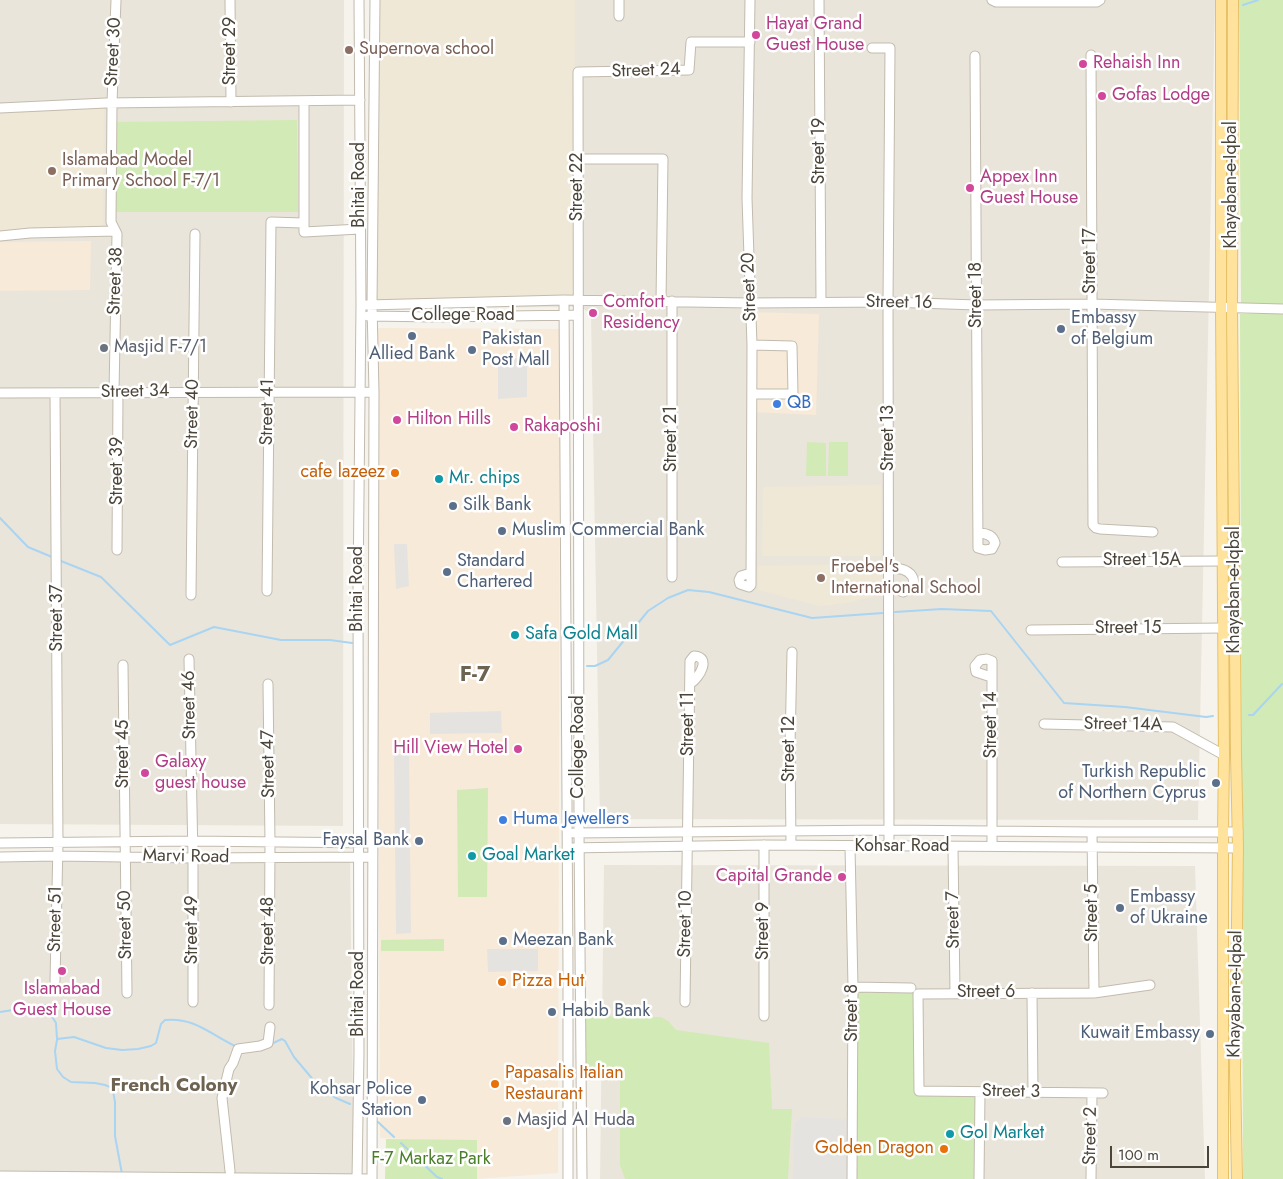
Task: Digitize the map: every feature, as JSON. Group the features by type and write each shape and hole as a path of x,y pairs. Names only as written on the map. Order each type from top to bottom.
{"main road":[{"name":"Khayaban-e-Iqbal","path":"1221,0 1220,308 1224,628 1222,832 1224,847 1223,1179"},
{"name":"Khayaban-e-Iqbal","path":"1233,0 1232,308 1238,832 1235,1072 1237,1179"}],"street":[{"name":"Street 30","path":"114,231 111,222 112,104 116,0"},
{"name":"Street 29","path":"230,0 231,102"},
{"name":"Bhitai Road","path":"357,1179 359,1053 358,591 361,316 359,0"},
{"name":"Bhitai Road","path":"372,1179 374,392 372,305 375,0"},
{"path":"619,0 619,16"},
{"name":"Street 20","path":"750,0 747,198 752,345 751,574"},
{"name":"Street 19","path":"818,0 821,302"},
{"path":"992,1 1100,1"},
{"name":"Street 24","path":"578,72 689,70 690,44 693,42 750,42"},
{"name":"Street 13","path":"872,48 890,48 888,302 889,846"},
{"name":"Street 17","path":"1091,55 1093,525 1100,529 1153,532"},
{"name":"Street 18","path":"975,56 978,533"},
{"name":"Street 22","path":"578,72 578,301"},
{"path":"0,108 112,104 360,100"},
{"path":"304,101 304,232 360,230"},
{"path":"578,159 663,159 661,301"},
{"name":"Street 41","path":"267,592 270,232 271,222 303,223"},
{"path":"0,236 30,233 114,231"},
{"name":"Street 38","path":"114,231 117,234 116,392"},
{"name":"Street 40","path":"191,595 195,234"},
{"name":"College Road","path":"564,300 568,1179"},
{"name":"College Road","path":"361,304 578,301 582,1179"},
{"name":"Street 16","path":"578,301 888,302 977,306 1091,304 1220,308"},
{"name":"Street 21","path":"672,301 672,577"},
{"path":"1220,308 1283,309"},
{"name":"College Road","path":"361,316 578,315"},
{"path":"752,345 792,346 792,394 752,394"},
{"name":"Street 39","path":"116,392 117,550"},
{"name":"Street 34","path":"0,393 374,392"},
{"name":"Street 37","path":"56,394 57,856"},
{"name":"Street 15A","path":"1062,562 1223,561"},
{"path":"889,570 894,568 905,569 910,573 913,585 909,590 903,592 889,586"},
{"path":"358,591 373,591"},
{"name":"Street 15","path":"1031,630 1224,628"},
{"name":"Street 12","path":"791,845 790,709 792,652"},
{"name":"Street 11","path":"688,832 690,661 694,656 699,656 704,662 702,669 691,683"},
{"name":"Street 46","path":"189,659 193,858"},
{"name":"Street 14","path":"991,677 976,672 975,666 980,660 987,659 992,661 992,832"},
{"name":"Street 45","path":"124,665 125,856"},
{"name":"Street 47","path":"268,684 269,857"},
{"name":"Street 14A","path":"1044,724 1173,726 1224,755"},
{"name":"Kohsar Road","path":"567,834 791,830 1238,832"},
{"name":"Street 10","path":"685,1002 688,832"},
{"path":"992,832 992,846"},
{"name":"Street 5","path":"1092,832 1094,993"},
{"name":"Marvi Road","path":"0,843 192,841 372,843"},
{"name":"Street 9","path":"764,845 764,1016"},
{"name":"Kohsar Road","path":"567,848 791,845 1238,848"},
{"name":"Street 8","path":"850,846 853,987 852,1179"},
{"name":"Street 7","path":"953,847 955,993"},
{"name":"Street 51","path":"56,981 57,856"},
{"name":"Street 50","path":"125,856 127,993"},
{"name":"Marvi Road","path":"0,857 372,857"},
{"name":"Street 48","path":"269,857 269,1005"},
{"name":"Street 49","path":"193,858 193,1002"},
{"name":"Street 6","path":"919,1091 918,994 1094,993 1150,985"},
{"path":"853,987 911,988"},
{"path":"1032,993 1033,1092"},
{"path":"230,1171 222,1098 229,1069 238,1049 268,1043 270,1027"},
{"path":"359,1053 373,1053"},
{"name":"Street 3","path":"919,1091 1103,1093"},
{"path":"979,1179 980,1092"},
{"name":"Street 2","path":"1091,1179 1092,1093"},
{"path":"0,1176 372,1179"}],"shaded area":[{"path":"0,0 344,0 343,826 0,824"},
{"path":"373,0 1215,0 1198,820 600,819 591,314 581,307 375,308"},
{"path":"376,0 575,0 573,305 377,306"},
{"name":"Islamabad Model Primary School F-7/1","path":"104,106 103,234 0,234 0,109"},
{"path":"91,241 90,290 0,291 0,242"},
{"path":"750,312 819,314 816,415 751,412"},
{"path":"377,328 560,329 558,1173 476,1179 477,1142 380,1138"},
{"path":"498,358 527,358 527,397 498,399"},
{"path":"881,485 881,556 762,556 763,487"},
{"path":"394,544 407,544 409,586 396,589"},
{"name":"Froebel's International School","path":"884,564 884,594 847,603 820,606 758,590 758,566"},
{"path":"501,711 502,733 430,734 430,713"},
{"path":"409,754 411,933 396,934 394,755"},
{"path":"0,858 350,858 354,1179 0,1179"},
{"path":"604,865 1195,866 1205,1179 600,1179"},
{"path":"487,949 538,949 538,971 488,972"},
{"path":"802,1117 846,1119 850,1130 851,1179 793,1179 794,1124"}],"green space":[{"path":"1239,0 1283,0 1283,306 1241,305"},
{"path":"297,120 298,212 113,212 114,122"},
{"path":"1240,314 1283,314 1283,1179 1243,1179"},
{"path":"807,442 826,443 826,476 806,476"},
{"path":"829,442 848,442 848,476 828,476"},
{"path":"488,788 487,897 458,897 457,790"},
{"path":"444,939 444,951 381,951 381,940"},
{"path":"853,987 911,988 918,994 919,1091 980,1092 979,1179 852,1179"},
{"path":"582,1016 661,1017 668,1021 676,1030 769,1043 772,1109 792,1109 788,1179 625,1179 620,1165 620,1076 582,1076"},
{"name":"F-7 Markaz Park","path":"386,1139 477,1140 477,1179 385,1179"}],"waterway":[{"path":"1243,5 1258,0"},
{"path":"0,518 28,547 52,557"},
{"path":"61,561 101,577 170,645 214,627 281,640 330,640 352,643"},
{"path":"587,666 595,666 608,660 648,611 668,598 688,590 709,592 812,618 883,613"},
{"path":"895,612 942,609 991,611 1064,703 1125,707 1206,717 1213,716"},
{"path":"1249,715 1253,715 1282,684"},
{"path":"0,1012 45,1005 56,1023 57,1039 74,1037 106,1048 122,1050 151,1046 156,1043 161,1024 165,1020 185,1021 202,1027 235,1046"},
{"path":"271,1044 282,1039 285,1041 294,1057 321,1089 350,1104"},
{"path":"57,1040 55,1051 57,1069 63,1077 71,1082 105,1085 113,1091 115,1102 115,1136 122,1174"},
{"path":"363,1110 367,1112"},
{"path":"378,1122 394,1137"},
{"path":"401,1143 437,1177 442,1179"}],"place":[{"name":"Hayat Grand Guest House","path":"756,35"},
{"name":"Supernova school","path":"349,50"},
{"name":"Rehaish Inn","path":"1083,64"},
{"name":"Gofas Lodge","path":"1102,96"},
{"name":"Islamabad Model Primary School F-7/1","path":"52,171"},
{"name":"Appex Inn Guest House","path":"970,188"},
{"name":"Comfort Residency","path":"593,313"},
{"name":"Embassy of Belgium","path":"1061,329"},
{"name":"Allied Bank","path":"412,336"},
{"name":"Masjid F-7/1","path":"104,348"},
{"name":"Pakistan Post Mall","path":"472,350"},
{"name":"QB","path":"777,404"},
{"name":"Hilton Hills","path":"397,420"},
{"name":"Rakaposhi","path":"514,427"},
{"name":"cafe lazeez","path":"395,473"},
{"name":"Mr. chips","path":"439,479"},
{"name":"Silk Bank","path":"453,506"},
{"name":"Muslim Commercial Bank","path":"502,531"},
{"name":"Standard Chartered","path":"447,572"},
{"name":"Froebel's International School","path":"821,578"},
{"name":"Safa Gold Mall","path":"515,635"},
{"name":"Hill View Hotel","path":"518,749"},
{"name":"Galaxy guest house","path":"145,773"},
{"name":"Turkish Republic of Northern Cyprus","path":"1216,783"},
{"name":"Huma Jewellers","path":"503,820"},
{"name":"Faysal Bank","path":"419,841"},
{"name":"Goal Market","path":"472,856"},
{"name":"Capital Grande","path":"842,877"},
{"name":"Embassy of Ukraine","path":"1120,908"},
{"name":"Meezan Bank","path":"503,941"},
{"name":"Islamabad Guest House","path":"62,971"},
{"name":"Pizza Hut","path":"502,982"},
{"name":"Habib Bank","path":"552,1012"},
{"name":"Kuwait Embassy","path":"1210,1034"},
{"name":"Papasalis Italian Restaurant","path":"495,1084"},
{"name":"Kohsar Police Station","path":"422,1100"},
{"name":"Masjid Al Huda","path":"507,1121"},
{"name":"Gol Market","path":"950,1134"},
{"name":"Golden Dragon","path":"944,1149"}],"district":[{"name":"F-7","path":"475,676"},
{"name":"French Colony","path":"174,1086"}]}
